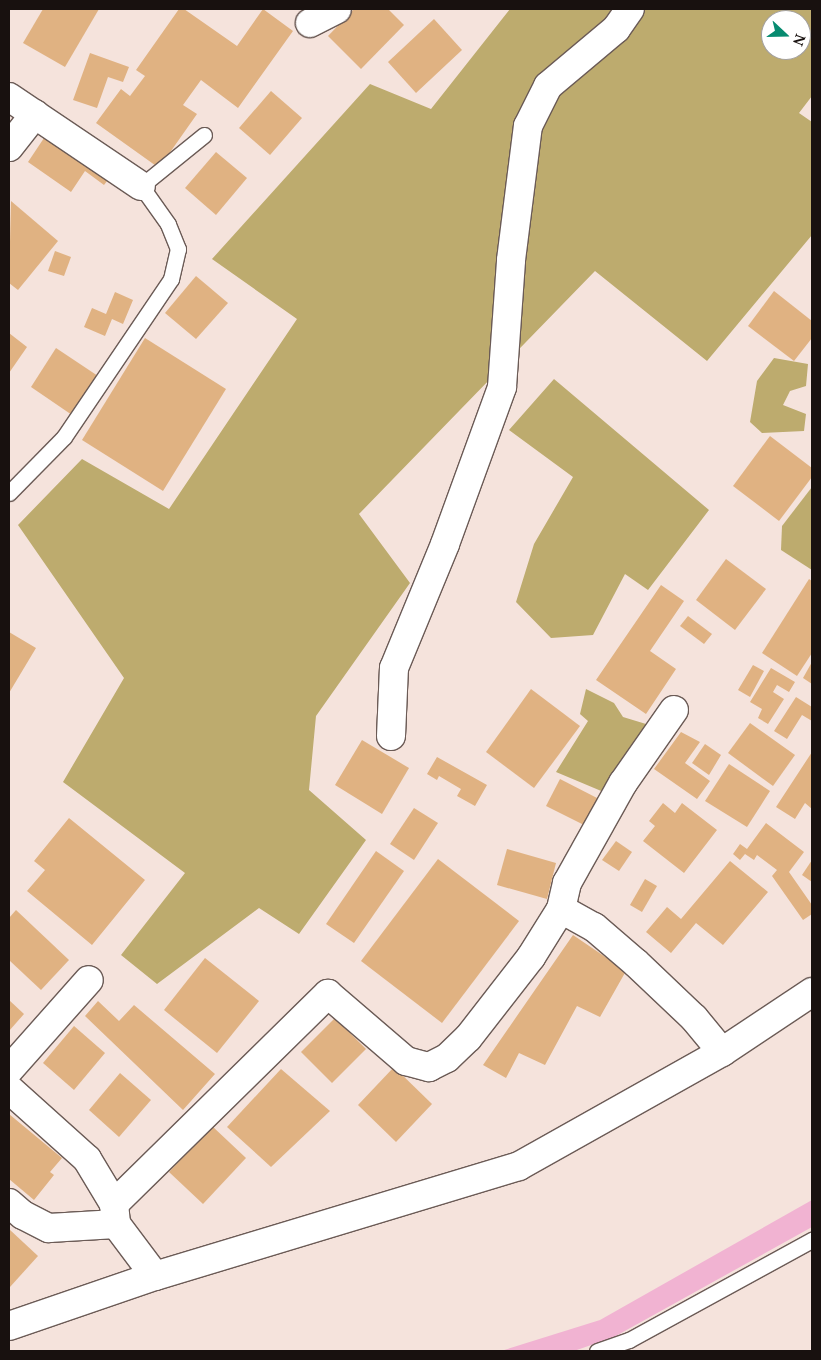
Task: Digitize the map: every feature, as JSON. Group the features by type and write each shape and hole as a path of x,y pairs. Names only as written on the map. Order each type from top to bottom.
{"street":[{"path":"310,23 337,9"},
{"path":"391,736 394,668 446,544 502,387 511,260 528,126 548,86 616,29 630,9"},
{"path":"9,97 141,186"},
{"path":"9,147 35,114"},
{"path":"9,1203 23,1215 49,1228 115,1214 328,994 406,1061 429,1067 447,1058 468,1038 530,957 561,909 567,883 623,783 674,710"},
{"path":"561,909 594,927 636,963 694,1018 722,1052"},
{"path":"9,1070 89,980"},
{"path":"9,1326 155,1276 519,1166 722,1052 812,992"},
{"path":"9,1089 88,1159 115,1214 155,1276"}],"lane":[{"path":"9,493 64,437 171,279 178,249 168,224 141,186 204,135"},
{"path":"598,1351 629,1340 812,1240"}],"shaded area":[{"path":"510,9 812,9 812,96 799,113 812,122 812,235 707,361 595,271 359,514 410,583 316,716 309,790 366,840 299,934 259,908 157,984 121,955 185,873 63,782 124,678 18,525 82,459 169,509 297,319 212,259 370,84 431,109"},
{"path":"774,358 808,364 806,386 790,391 783,405 806,414 804,431 762,433 750,422 757,381"},
{"path":"554,379 709,510 648,590 625,574 593,635 551,638 516,602 534,544 573,477 509,430"},
{"path":"812,487 812,570 781,550 782,526"},
{"path":"586,689 614,703 623,717 646,724 643,737 606,793 556,772 588,721 580,714"},
{"path":"812,1200 812,1227 614,1337 574,1351 501,1351 600,1320"}],"building":[{"path":"43,9 99,9 65,67 23,43"},
{"path":"179,9 184,9 237,46 263,9 293,31 238,108 201,80 183,105 197,114 159,168 96,123 121,89 130,96 145,76 136,70"},
{"path":"354,9 388,9 404,25 361,69 328,36"},
{"path":"434,19 462,50 416,93 388,62"},
{"path":"90,53 129,67 123,82 108,77 97,108 73,100"},
{"path":"271,91 302,118 270,155 239,128"},
{"path":"50,129 113,173 104,185 85,171 71,192 28,162"},
{"path":"216,152 247,178 216,215 185,188"},
{"path":"11,201 58,241 18,290 9,283"},
{"path":"55,251 71,257 64,276 48,271"},
{"path":"196,276 228,303 196,339 165,313"},
{"path":"774,291 812,321 812,338 794,361 748,326"},
{"path":"115,292 133,300 123,324 112,319 105,336 84,327 92,308 106,314"},
{"path":"9,333 27,347 9,373"},
{"path":"145,338 226,389 163,491 82,440"},
{"path":"56,348 98,376 72,415 31,387"},
{"path":"770,436 812,468 812,477 779,521 733,486"},
{"path":"726,559 766,589 735,630 696,600"},
{"path":"809,579 812,581 812,653 797,676 762,653"},
{"path":"661,585 684,601 650,651 676,669 646,714 596,680"},
{"path":"688,616 712,634 704,644 680,626"},
{"path":"9,632 36,648 9,693"},
{"path":"812,662 812,684 803,678"},
{"path":"753,665 764,671 750,697 738,690"},
{"path":"771,668 795,682 789,692 777,685 773,692 784,699 768,724 758,718 762,709 750,702"},
{"path":"531,689 580,726 534,788 486,752"},
{"path":"796,697 812,707 812,721 802,715 787,739 774,731"},
{"path":"750,723 795,755 773,786 728,753"},
{"path":"681,732 700,742 685,763 710,781 697,799 654,769"},
{"path":"362,740 409,768 382,814 335,785"},
{"path":"705,744 721,755 709,775 692,763"},
{"path":"812,752 812,809 805,803 795,819 776,807"},
{"path":"437,757 487,785 475,806 457,796 461,789 439,776 437,780 427,774"},
{"path":"729,764 770,791 747,827 705,801"},
{"path":"560,779 599,799 586,826 546,806"},
{"path":"663,803 675,813 682,803 717,830 684,873 643,841 655,826 649,821"},
{"path":"414,808 438,823 414,860 390,844"},
{"path":"69,818 145,880 92,945 27,891 45,870 34,861"},
{"path":"766,823 804,852 789,872 812,905 812,914 803,920 772,876 777,870 757,855 754,860 745,854 740,860 733,854 740,844 747,849"},
{"path":"616,841 632,852 619,871 602,860"},
{"path":"507,849 556,863 547,899 497,885"},
{"path":"376,851 404,871 354,943 326,924"},
{"path":"438,859 519,921 442,1023 361,961"},
{"path":"812,860 812,882 802,875"},
{"path":"730,861 768,892 723,945 696,923 671,953 646,932 667,907 681,919"},
{"path":"645,879 657,886 642,912 630,905"},
{"path":"16,910 69,960 41,990 9,960 9,918"},
{"path":"573,935 626,971 600,1017 577,1006 545,1065 519,1053 506,1078 483,1065"},
{"path":"205,958 259,1001 217,1053 164,1010"},
{"path":"9,1000 24,1014 9,1031"},
{"path":"98,1001 119,1021 134,1005 215,1074 183,1110 85,1016"},
{"path":"335,1018 366,1049 332,1083 301,1052"},
{"path":"74,1026 105,1053 74,1090 43,1063"},
{"path":"394,1067 432,1104 396,1142 358,1105"},
{"path":"281,1069 330,1111 271,1167 227,1127"},
{"path":"120,1073 151,1100 119,1137 89,1110"},
{"path":"9,1114 62,1158 50,1172 54,1175 34,1200 9,1179"},
{"path":"212,1126 246,1158 203,1204 169,1172"},
{"path":"9,1229 38,1256 10,1287 9,1286"}]}
